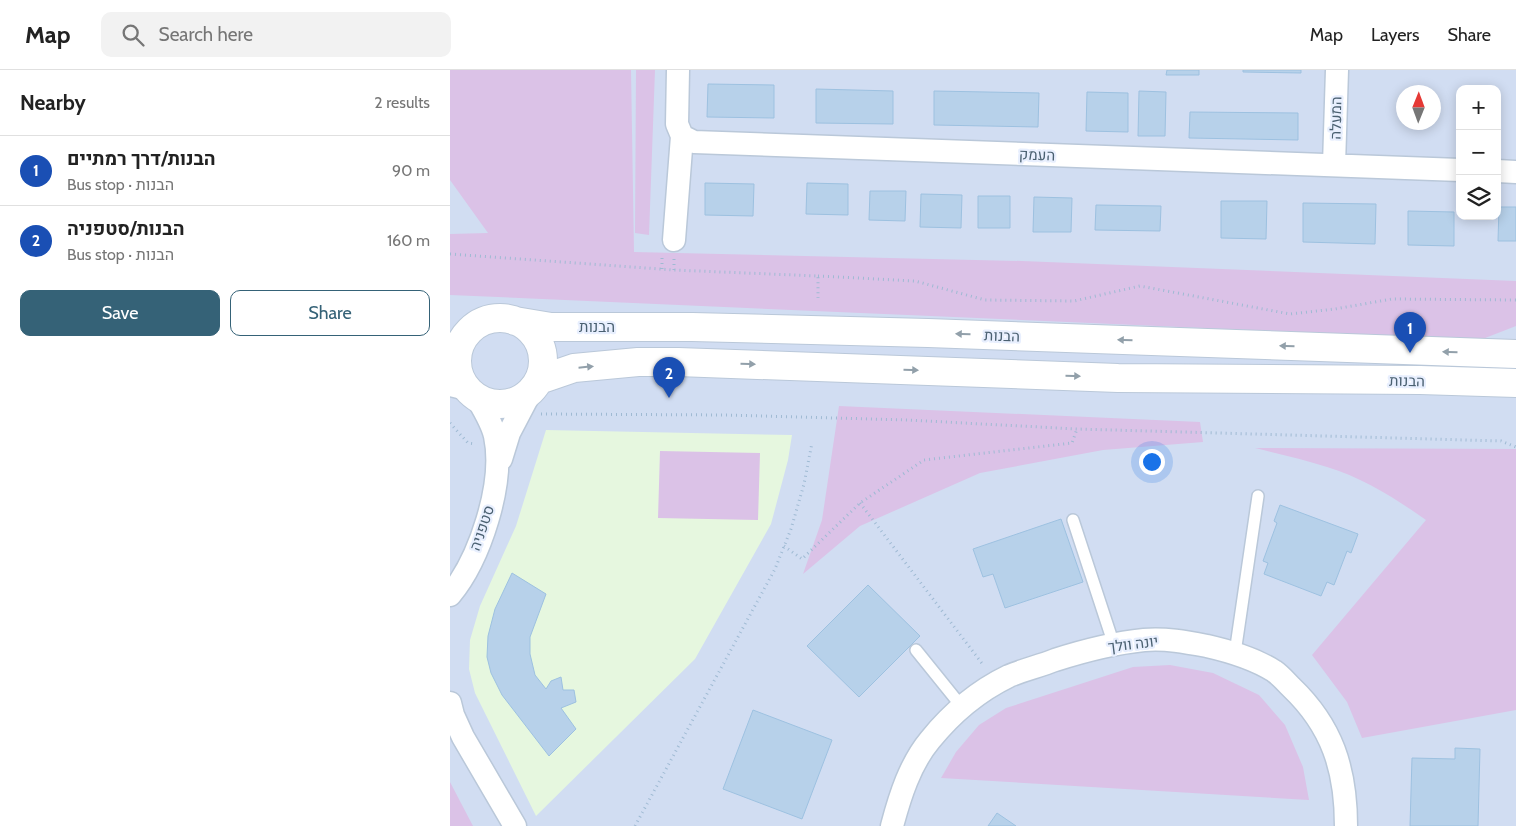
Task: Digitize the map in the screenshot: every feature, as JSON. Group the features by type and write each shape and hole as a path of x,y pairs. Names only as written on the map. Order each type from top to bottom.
{"street":[{"path":"674,240 682,136 677,124 678,70"},
{"name":"המעלה","path":"1334,165 1337,70"},
{"name":"העמק","path":"682,136 694,142 1456,170"},
{"path":"1501,171 1516,172"},
{"path":"500,318 514,321 527,328 537,338 542,352 543,366 529,395 505,404 491,404 465,391 457,363 457,343 474,326 486,320 500,318"},
{"name":"הבנות","path":"514,321 551,327 692,327 928,333 1516,354"},
{"name":"הבנות","path":"1489,353 1516,345"},
{"name":"הבנות","path":"529,395 574,368 638,362 1118,378 1516,383"},
{"name":"הבנות","path":"1467,382 1516,397"},
{"name":"סטפניה","path":"450,609 454,591 468,566 488,517 496,487 498,467 495,435 489,419 465,391"},
{"name":"סטפניה","path":"498,467 509,433 529,395"},
{"name":"יונה וולך","path":"892,826 899,799 914,765 929,741 962,707 979,694 1009,676 1070,655 1145,640 1183,641 1235,653 1275,671 1305,700 1328,733 1342,774 1346,826"},
{"path":"450,703 457,730 515,826"}],"lane":[{"path":"1235,653 1258,496"},
{"path":"1073,520 1114,645"},
{"path":"916,650 962,707"}],"path":[{"path":"450,254 674,270 915,281 985,300 1074,301 1140,286 1290,314 1335,309 1392,299 1516,300"},
{"path":"818,276 818,298"},
{"path":"529,395 726,414 1077,428 1501,441 1516,447"},
{"path":"784,546 802,559 860,503 924,460 1072,443 1077,428"},
{"path":"635,826 775,569 792,530 812,443"},
{"path":"860,503 997,683"}],"shaded area":[{"path":"450,70 1516,70 1516,826 450,826"},
{"path":"450,70 631,70 634,252 1022,261 1516,281 1516,326 1480,340 450,295 450,234 488,233 450,180"},
{"path":"636,70 655,70 649,235 635,233"},
{"path":"839,406 1200,422 1203,442 1103,450 980,473 860,526 803,574 822,520"},
{"path":"546,430 792,435 788,460 771,524 695,659 536,816 475,693 469,669 470,640 480,606 516,526"},
{"path":"1255,448 1516,449 1516,710 1362,738 1347,702 1312,655 1426,520 1391,496 1353,477 1318,464"},
{"path":"660,451 760,453 758,520 658,518"},
{"path":"1170,665 1213,673 1259,695 1285,725 1303,767 1309,800 941,778 956,752 979,725 1006,708 1133,667"},
{"path":"450,782 473,826 450,826"}],"building":[{"path":"1167,70 1199,70 1199,75 1166,75"},
{"path":"1243,70 1301,70 1301,73 1243,72"},
{"path":"708,84 774,85 774,118 707,117"},
{"path":"816,89 893,91 893,124 816,123"},
{"path":"934,91 1039,93 1038,127 934,125"},
{"path":"1139,91 1166,92 1165,136 1138,136"},
{"path":"1087,92 1128,93 1128,132 1086,131"},
{"path":"1190,112 1298,113 1298,140 1189,138"},
{"path":"705,183 754,184 753,216 705,215"},
{"path":"807,183 848,184 848,215 806,214"},
{"path":"870,191 906,191 905,221 869,220"},
{"path":"921,194 962,195 961,228 920,227"},
{"path":"978,196 1010,196 1010,228 978,228"},
{"path":"1034,197 1072,198 1071,232 1033,232"},
{"path":"1221,201 1267,201 1266,239 1221,238"},
{"path":"1303,203 1376,204 1375,244 1303,242"},
{"path":"1096,205 1161,206 1160,231 1095,230"},
{"path":"1501,207 1516,207 1516,241 1498,241"},
{"path":"1408,211 1454,212 1454,246 1408,245"},
{"path":"1280,505 1358,534 1351,553 1347,551 1334,585 1327,582 1321,596 1264,574 1268,563 1263,561 1277,523 1274,521"},
{"path":"1061,519 1083,582 1005,608 993,574 983,577 973,549"},
{"path":"512,573 546,594 530,637 530,654 535,675 546,689 551,681 561,677 563,690 574,690 576,702 561,708 576,729 549,756 502,695 491,673 487,657 488,636 495,609"},
{"path":"868,585 920,636 859,697 807,646"},
{"path":"753,710 832,740 802,819 723,789"},
{"path":"1455,748 1480,749 1478,826 1410,826 1412,758 1455,759"},
{"path":"997,813 1016,826 988,826"}],"place":[{"name":"הבנות/דרך רמתיים","path":"1410,353"},
{"name":"הבנות/סטפניה","path":"669,398"}]}
